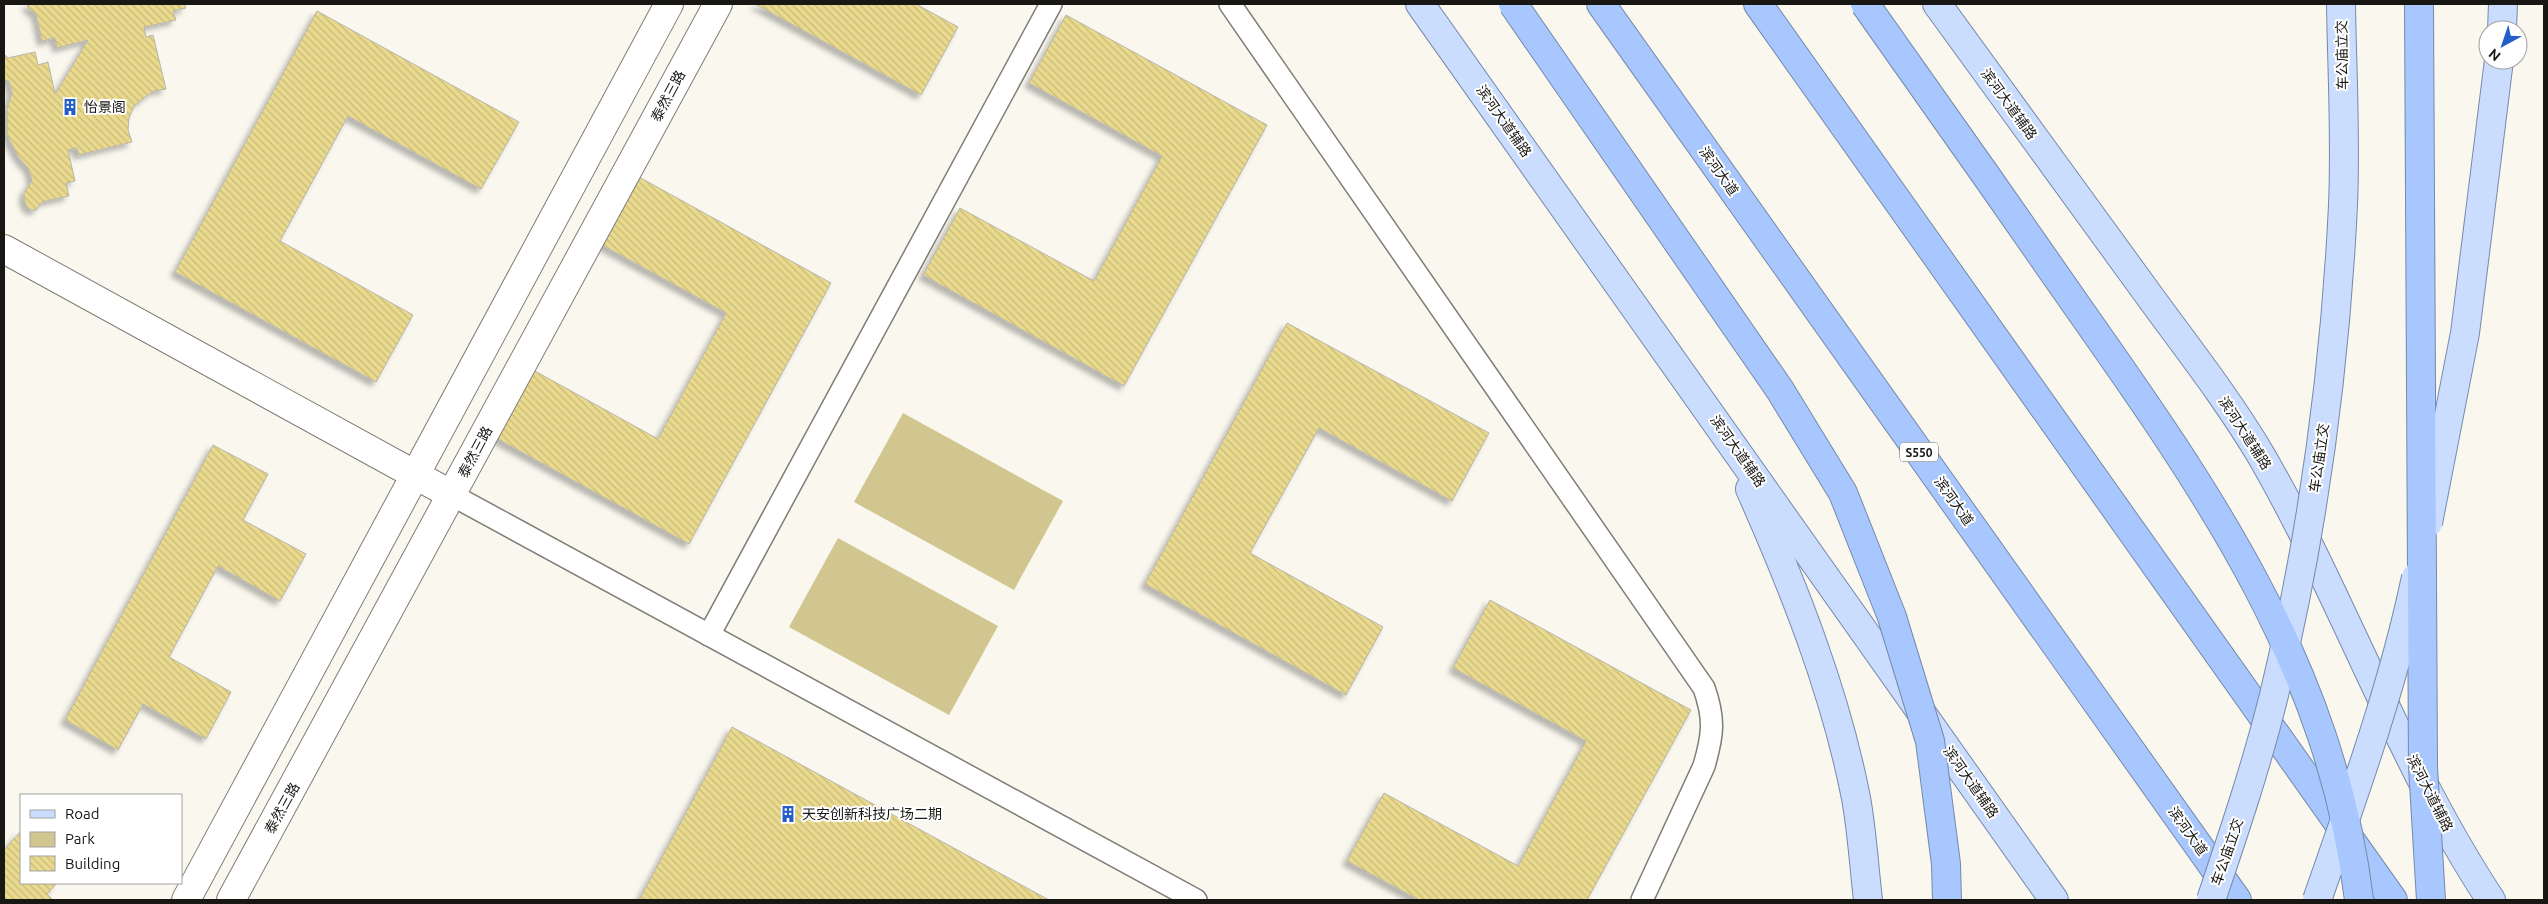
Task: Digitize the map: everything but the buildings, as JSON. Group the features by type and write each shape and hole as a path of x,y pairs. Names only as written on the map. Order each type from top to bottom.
{"highway":[{"path":"1513,4 1780,390 1843,493 1892,617 1930,741 1946,864 1947,900"},
{"name":"滨河大道","path":"1600,4 2238,900"},
{"path":"1758,4 2393,900"},
{"path":"1865,4 2165,430 2217,511 2259,588 2297,667 2326,746 2344,814 2359,900"},
{"path":"2419,4 2423,757 2431,900"}],"main road":[{"name":"滨河大道辅路","path":"1420,4 1725,432 2054,900"},
{"name":"滨河大道辅路","path":"1937,4 2215,386 2260,454 2297,520 2432,800 2464,859 2491,900"},
{"name":"车公庙立交","path":"2211,900 2242,808 2274,696 2299,581 2315,491 2335,320 2343,203 2341,4"},
{"path":"2502,20 2503,4"},
{"path":"2317,900 2356,787 2402,641 2465,333 2498,70"},
{"path":"1725,432 1782,562 1823,671 1856,798 1868,900"}],"street":[{"path":"186,900 670,4"},
{"name":"泰然三路","path":"239,898 452,494 718,4"},
{"path":"4,249 452,494"},
{"path":"200,873 239,898"}],"lane":[{"path":"708,635 1051,4"},
{"path":"1230,4 1704,688 1712,710 1710,744 1704,766 1642,900"},
{"path":"452,494 1196,900"}],"green space":[{"path":"903,413 1063,501 1014,590 854,502"},
{"path":"838,538 998,626 949,715 789,627"}],"place":[{"name":"怡景阁","path":"70,107"},
{"name":"天安创新科技广场二期","path":"788,814"}]}
